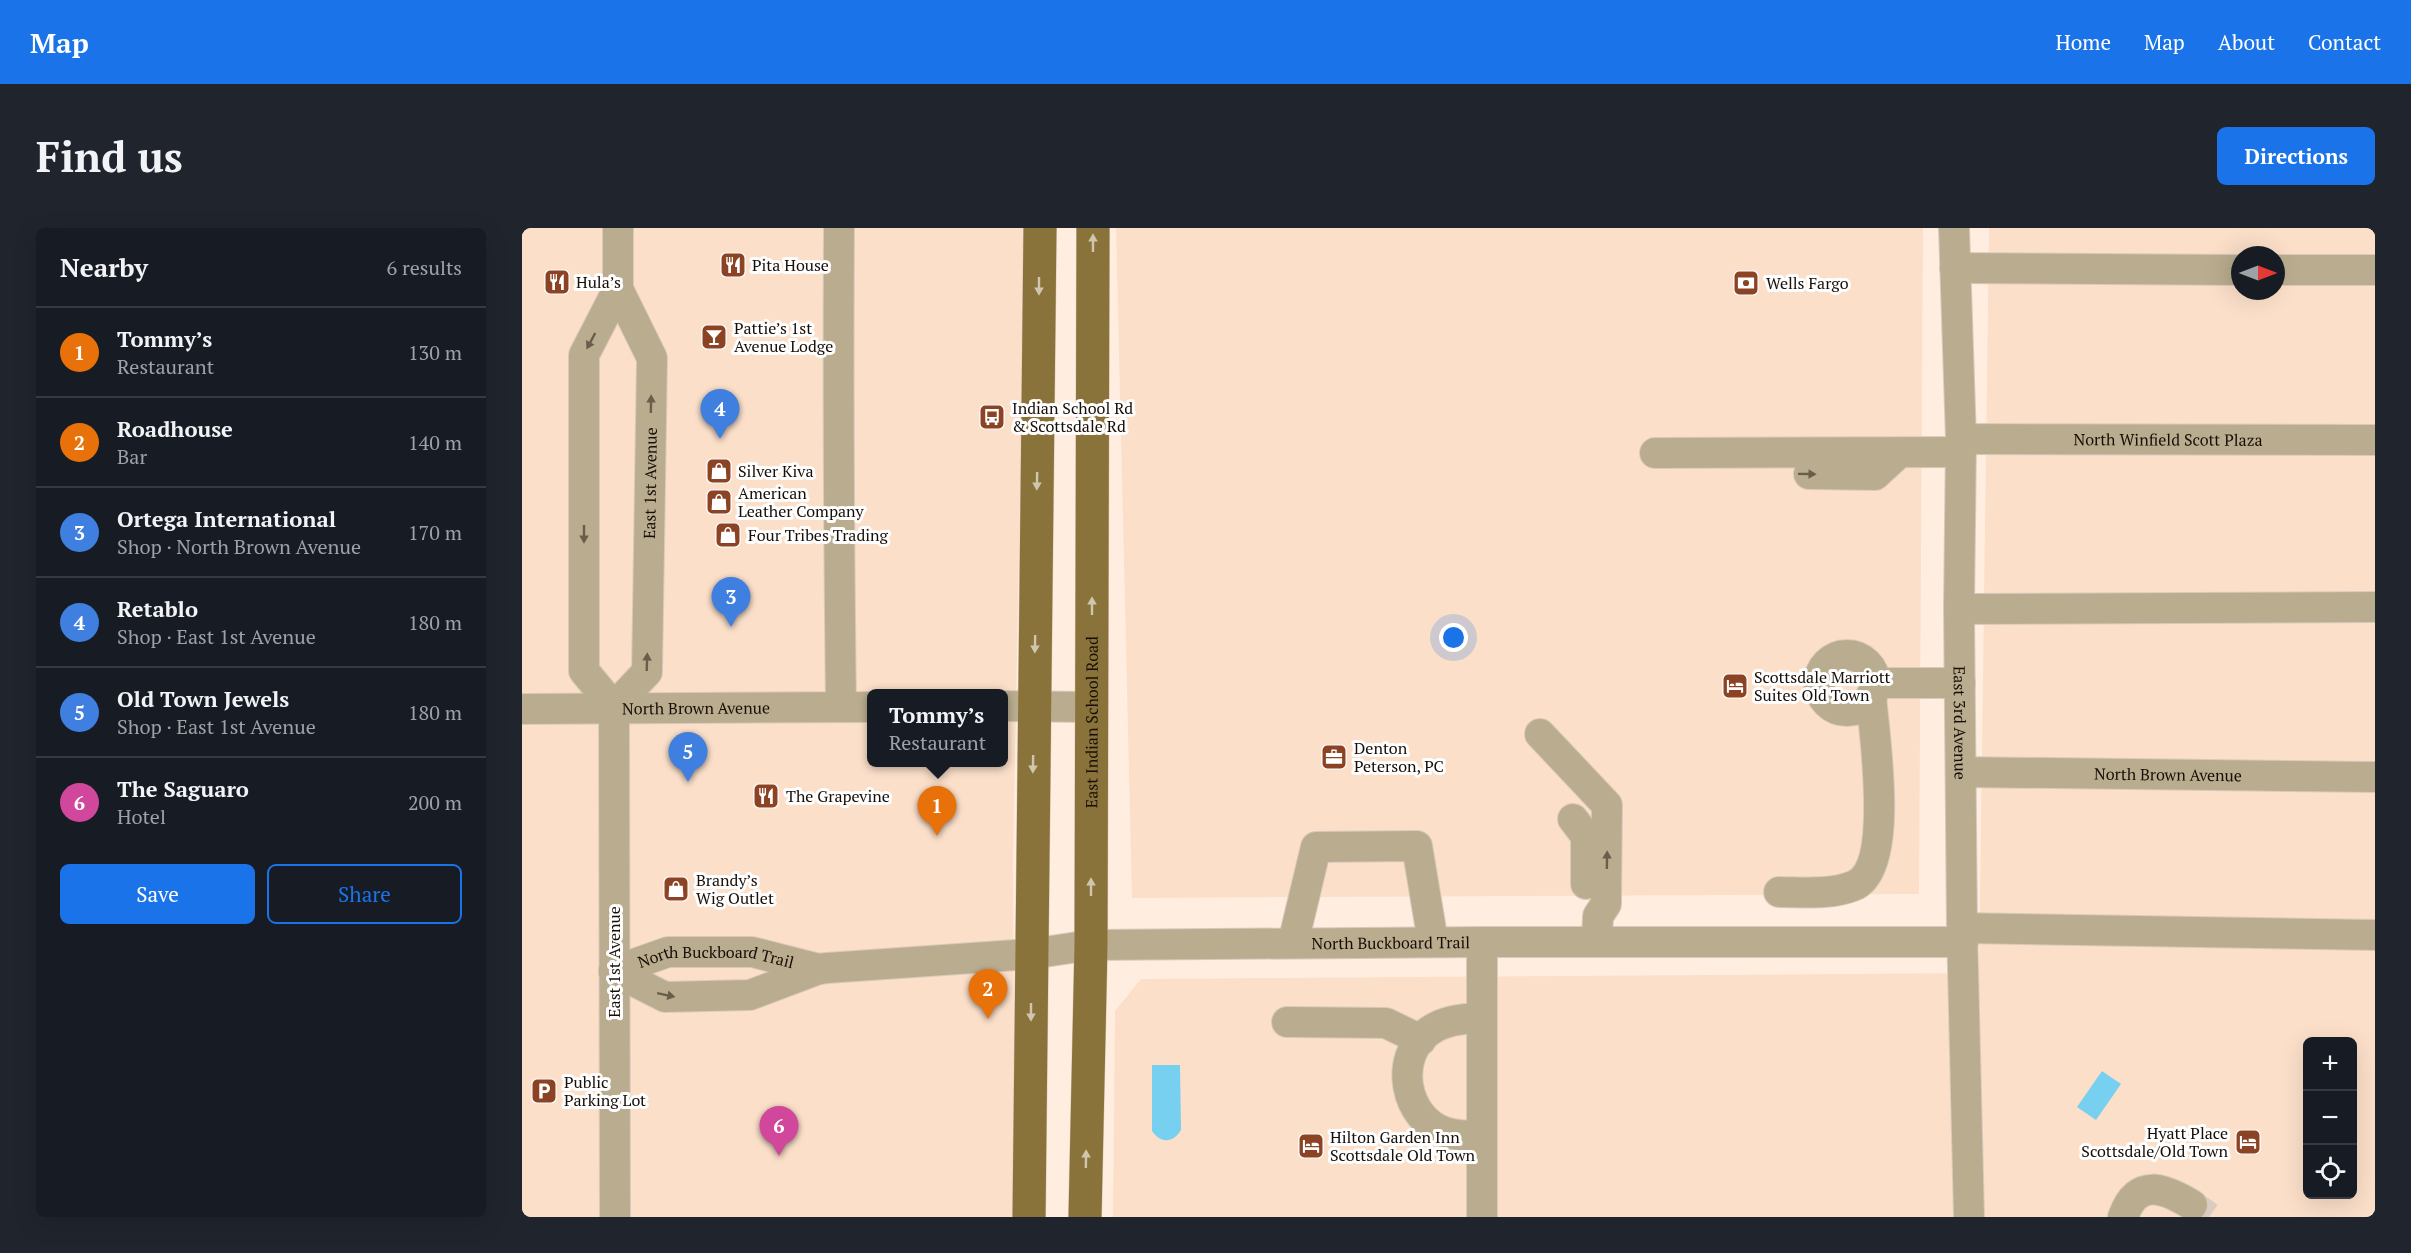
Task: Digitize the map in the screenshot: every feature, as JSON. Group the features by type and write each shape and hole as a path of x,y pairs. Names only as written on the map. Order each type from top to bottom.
{"main road":[{"path":"1029,1217 1031,954 1019,706 1040,228"},
{"name":"East Indian School Road","path":"1085,1217 1091,945 1094,228"}],"street":[{"name":"East 1st Avenue","path":"614,707 647,672 652,358 618,289 618,228"},
{"path":"839,228 837,422 841,564 841,707"},
{"name":"East 3rd Avenue","path":"1954,228 1960,445 1959,609 1963,935 1970,1217"},
{"path":"1955,268 2231,270"},
{"path":"2285,270 2375,270"},
{"name":"East 1st Avenue","path":"615,1217 614,707 584,671 584,355 618,289"},
{"name":"North Winfield Scott Plaza","path":"1655,453 1899,453 1960,445 2375,440"},
{"path":"1959,609 2375,607"},
{"path":"1780,882 1832,890 1854,886 1866,878 1873,866 1878,845 1873,689 1960,683"},
{"path":"1019,706 1092,707"},
{"name":"North Brown Avenue","path":"522,709 867,707"},
{"path":"1539,734 1607,805 1606,904 1597,929"},
{"name":"North Brown Avenue","path":"1961,772 2375,777"},
{"path":"1573,819 1586,836 1587,904 1597,929"},
{"path":"1293,943 1316,847 1417,846 1433,942"},
{"name":"North Buckboard Trail","path":"614,971 665,998 750,995 819,969 1031,954 1091,945 1482,942 1597,929 1963,935 2375,935"},
{"path":"1482,942 1482,1217"},
{"name":"North Buckboard Trail","path":"614,971 668,952 752,952 819,969"},
{"path":"1481,1018 1442,1023 1426,1034 1414,1049 1407,1068 1407,1088 1414,1106 1426,1122 1443,1132 1462,1136 1482,1136"},
{"path":"1287,1022 1386,1023 1421,1040"},
{"path":"2123,1217 2134,1198 2146,1190 2159,1189 2170,1192 2192,1205"}],"shaded area":[{"path":"522,228 1025,228 1013,860 1015,1217 522,1217"},
{"path":"1116,228 1923,228 1919,894 1132,898"},
{"path":"1989,228 2375,228 2375,1217 1113,1217 1115,1011 1141,979 1979,973"}],"water":[{"path":"1152,1065 1180,1065 1181,1130 1167,1140 1159,1138 1152,1131"},
{"path":"2102,1071 2121,1084 2096,1120 2077,1107"}],"tunnel":[{"path":"2192,1205 2209,1217"}],"place":[{"name":"Pita House","path":"733,265"},
{"name":"Hula’s","path":"557,282"},
{"name":"Wells Fargo","path":"1746,283"},
{"name":"Pattie’s 1st Avenue Lodge","path":"714,337"},
{"name":"Indian School Rd & Scottsdale Rd","path":"992,417"},
{"name":"Retablo","path":"720,439"},
{"name":"Silver Kiva","path":"719,471"},
{"name":"American Leather Company","path":"719,502"},
{"name":"Four Tribes Trading","path":"728,535"},
{"name":"Ortega International","path":"731,627"},
{"name":"Scottsdale Marriott Suites Old Town","path":"1735,686"},
{"name":"Denton Peterson, PC","path":"1334,757"},
{"name":"Old Town Jewels","path":"688,782"},
{"name":"The Grapevine","path":"766,796"},
{"name":"Tommy’s","path":"937,836"},
{"name":"Brandy’s Wig Outlet","path":"676,889"},
{"name":"Roadhouse","path":"988,1019"},
{"name":"Public Parking Lot","path":"544,1091"},
{"name":"Hyatt Place Scottsdale/Old Town","path":"2248,1142"},
{"name":"Hilton Garden Inn Scottsdale Old Town","path":"1311,1146"},
{"name":"The Saguaro","path":"779,1156"}]}
